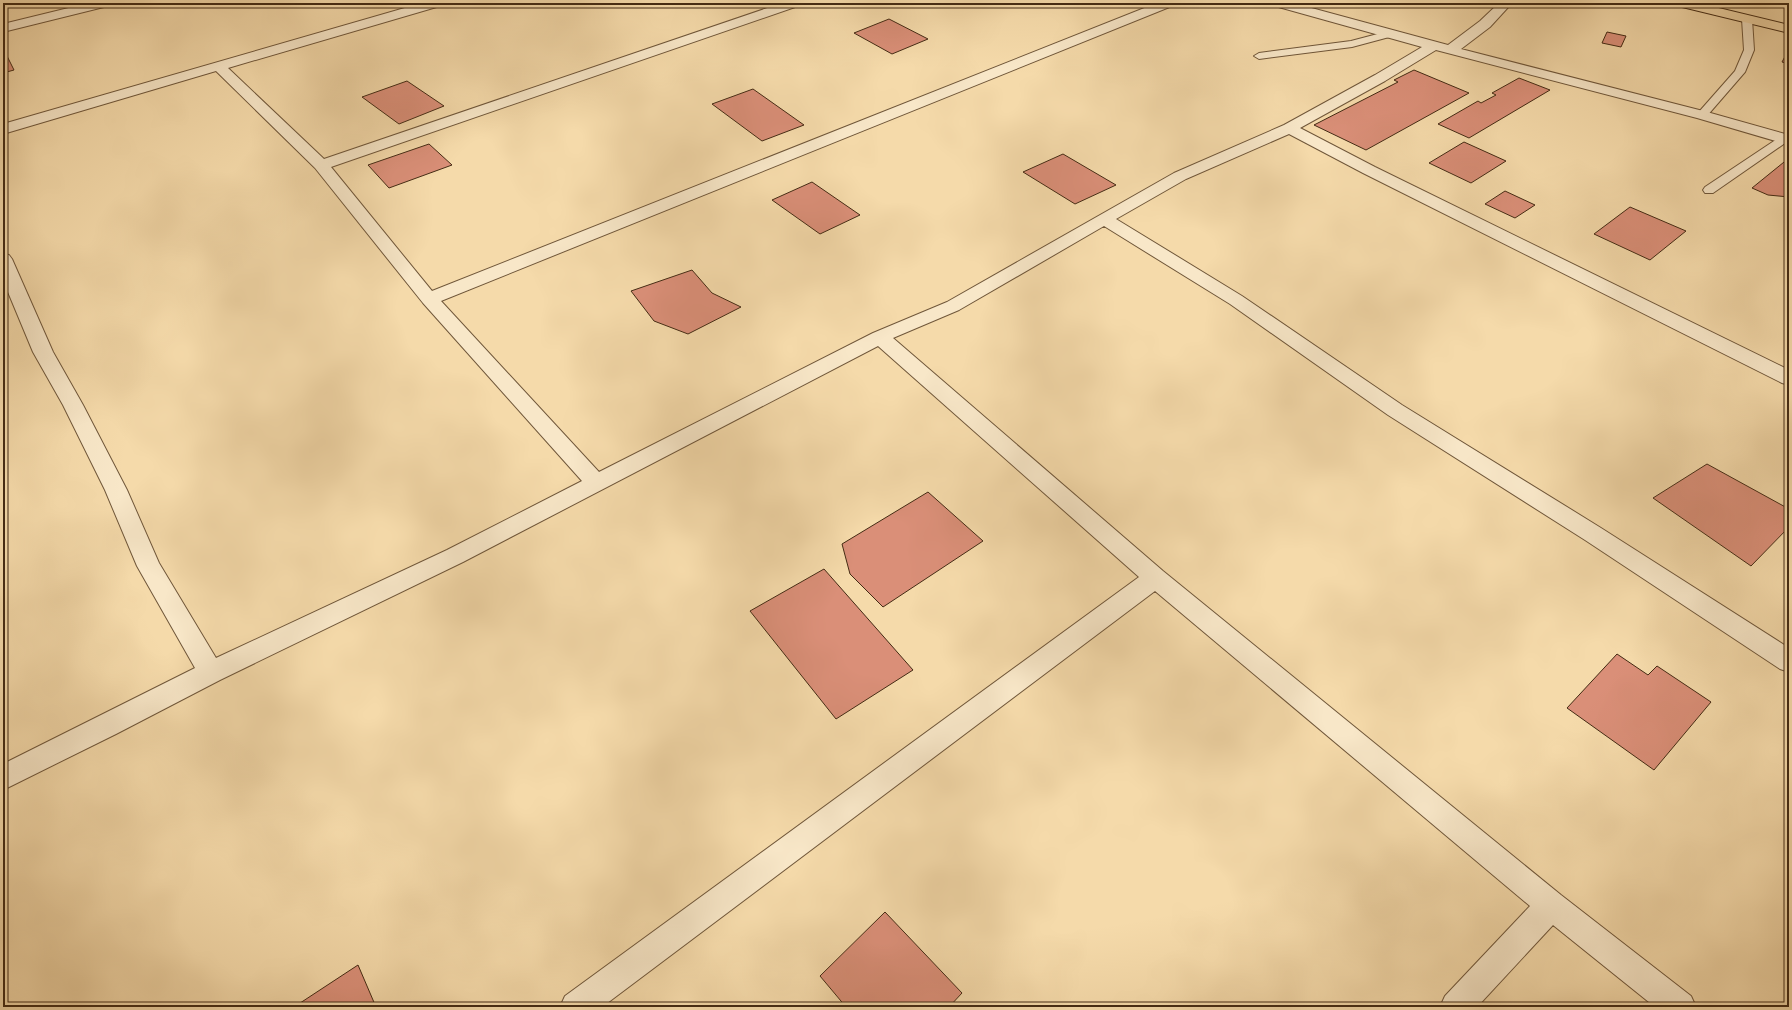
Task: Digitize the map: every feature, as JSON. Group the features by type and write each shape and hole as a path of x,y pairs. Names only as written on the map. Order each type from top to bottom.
{"highway":[{"path":"1682,3 1789,29"}],"street":[{"path":"3,28 104,3"},
{"path":"3,130 436,3"},
{"path":"321,165 794,3"},
{"path":"429,299 1168,3"},
{"path":"1279,3 1389,34 1702,115 1786,140"},
{"path":"3,777 107,726 211,672 455,556 880,337 953,306 1180,176 1289,128 1380,78 1444,47 1485,24 1506,3"},
{"path":"218,66 321,165 429,299 596,483"},
{"path":"1289,128 1369,170 1789,378"},
{"path":"1104,219 1236,300 1395,410 1593,534 1789,660"},
{"path":"3,259 43,352 73,405 116,490 149,566 211,672"},
{"path":"880,337 1156,578 1551,905 1680,1007"},
{"path":"576,1007 1156,578"},
{"path":"1456,1007 1551,905"}],"lane":[{"path":"1702,115 1740,72 1749,50 1747,19"},
{"path":"1260,56 1352,44 1389,34"},
{"path":"1709,190 1786,140"}],"building":[{"path":"889,19 928,39 892,54 854,33"},
{"path":"1607,32 1626,36 1621,47 1602,43"},
{"path":"3,48 14,70 3,73"},
{"path":"1789,49 1789,64 1782,62"},
{"path":"1414,70 1469,93 1366,150 1314,125 1398,82 1394,80"},
{"path":"1519,78 1550,90 1469,138 1438,124 1478,101 1481,103 1496,95 1492,93"},
{"path":"407,81 444,106 399,124 362,97"},
{"path":"753,89 804,125 762,141 712,104"},
{"path":"1464,142 1506,161 1471,183 1429,163"},
{"path":"429,144 452,165 389,188 368,165"},
{"path":"1063,154 1116,185 1075,204 1023,172"},
{"path":"1789,158 1789,197 1768,195 1752,188"},
{"path":"812,182 860,215 820,234 772,200"},
{"path":"1505,191 1535,205 1515,218 1485,204"},
{"path":"1630,207 1686,231 1650,260 1594,234"},
{"path":"692,270 712,293 741,307 688,334 654,321 631,291"},
{"path":"1707,464 1789,509 1789,527 1751,566 1653,498"},
{"path":"928,492 983,541 883,607 850,574 842,544"},
{"path":"824,569 913,670 836,719 750,611"},
{"path":"1617,654 1648,675 1657,666 1711,702 1654,770 1567,708"},
{"path":"885,912 962,993 949,1007 846,1007 820,976"},
{"path":"358,965 376,1007 294,1007"}]}
